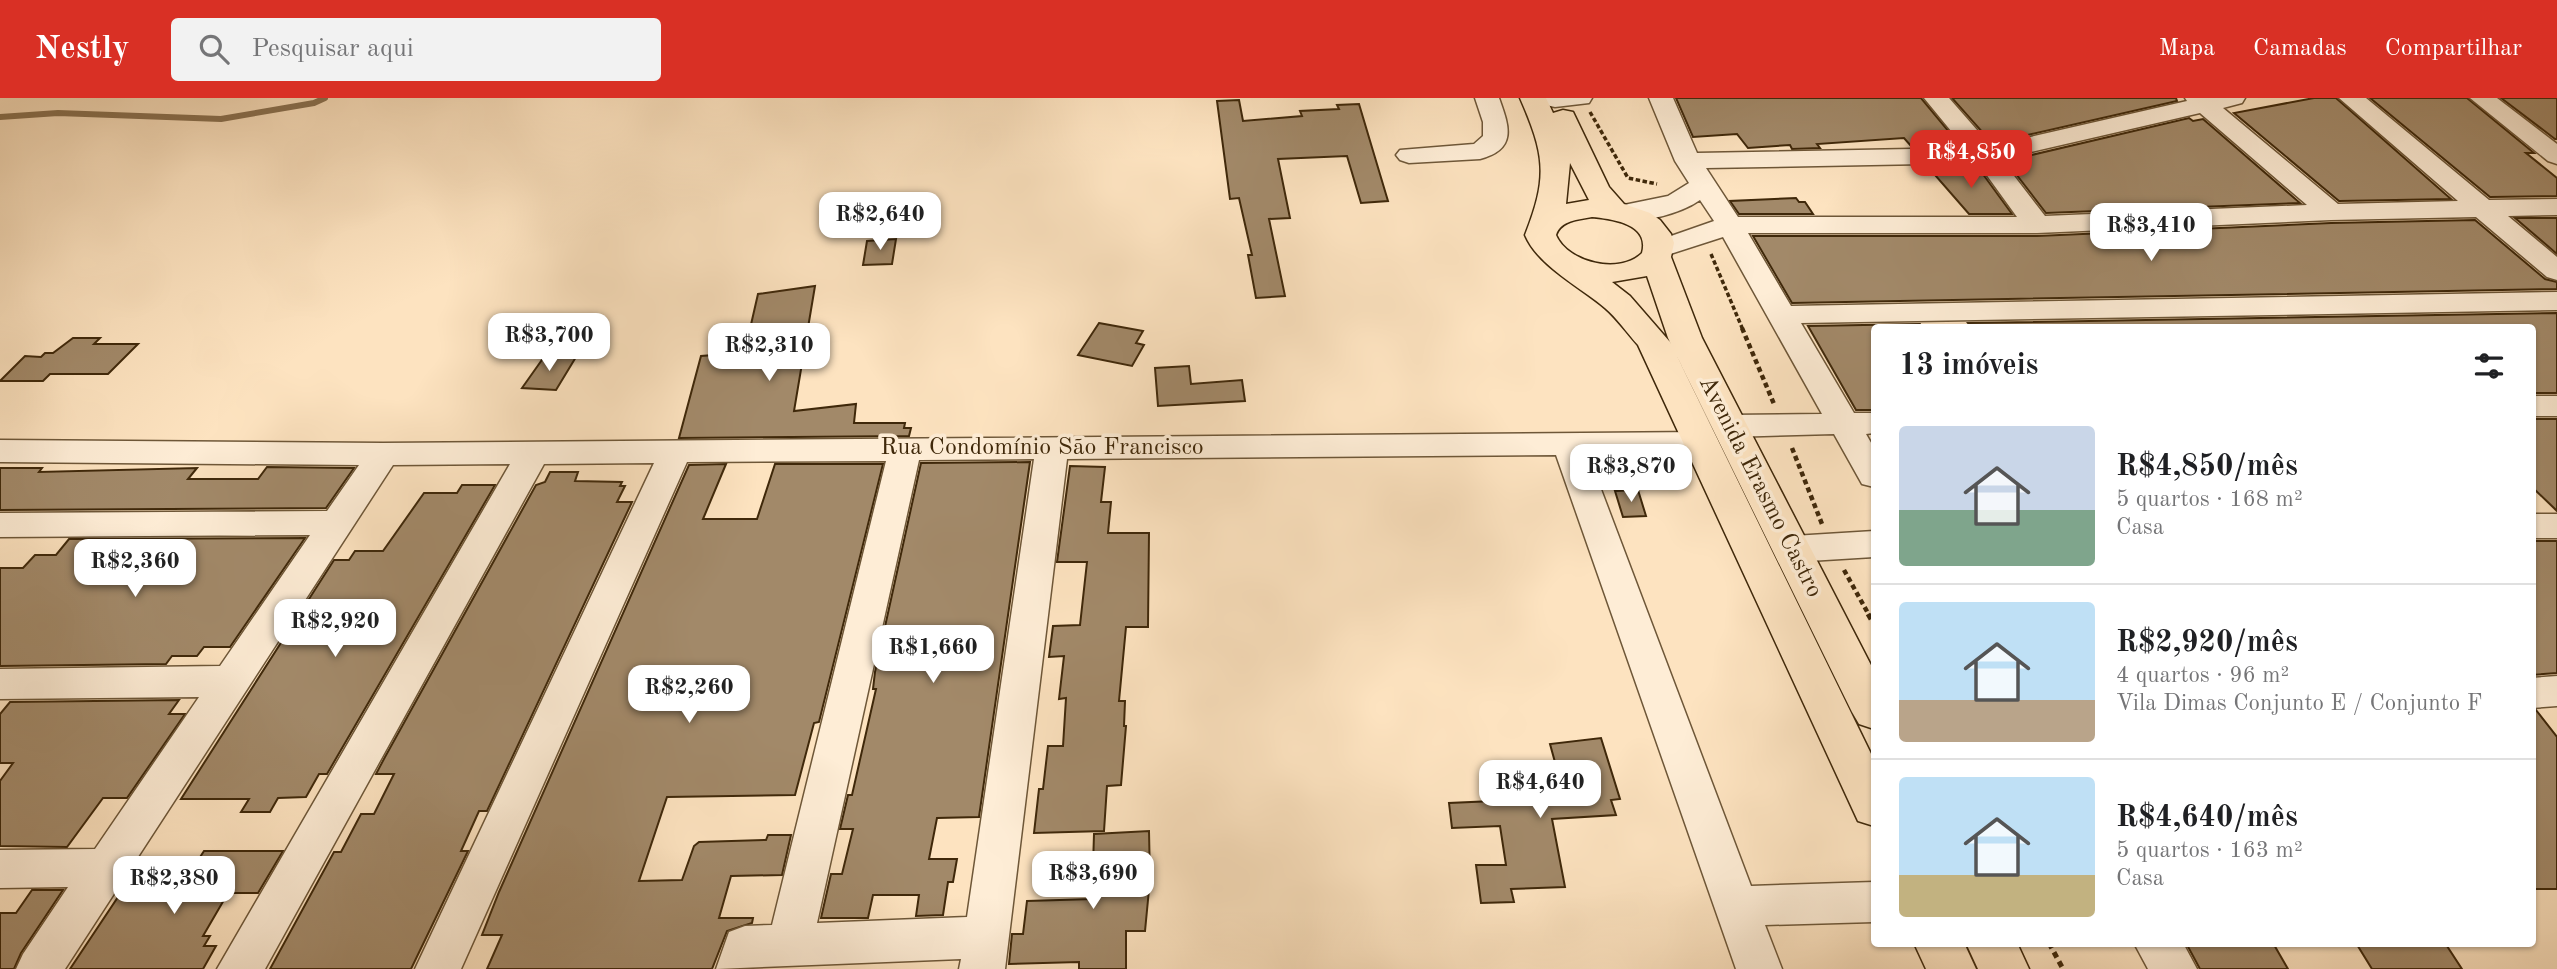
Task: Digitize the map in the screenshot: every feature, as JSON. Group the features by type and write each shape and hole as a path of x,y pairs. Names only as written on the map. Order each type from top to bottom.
{"main road":[{"path":"1562,101 1596,189 1619,212"},
{"path":"1543,226 1555,198 1558,166 1551,137 1562,101"},
{"path":"1543,226 1554,216 1571,210 1592,208 1619,212"},
{"name":"Avenida Erasmo Castro","path":"1619,212 1652,229 1659,239 1658,254 1715,435 1871,800"},
{"name":"Avenida Erasmo Castro","path":"1543,226 1540,237 1544,248 1555,259 1572,267 1619,303 1653,342 1793,549 1871,706"},
{"path":"1572,267 1612,274 1646,267 1658,254"},
{"path":"1941,947 1951,969"},
{"path":"1994,947 2004,969"}],"street":[{"path":"1409,155 1480,151 1496,139 1495,122 1488,98"},
{"path":"1661,98 1688,161 1703,184 1716,230 1859,423 1871,465"},
{"path":"1936,98 1986,155 2037,225"},
{"path":"1688,161 1986,155 2200,101 2233,98"},
{"path":"2351,98 2557,271"},
{"path":"2482,98 2557,156"},
{"path":"2200,101 2331,212"},
{"path":"1619,212 1676,203 1696,193 1703,184"},
{"path":"1658,254 1716,230 2037,225 2331,212 2557,207"},
{"path":"1781,315 2557,301"},
{"path":"2536,406 2557,406"},
{"name":"Rua Condomínio São Francisco","path":"0,451 383,454 1568,444 1715,435 1782,424 1859,423"},
{"path":"1568,444 1759,969"},
{"path":"742,958 790,945 984,953 1052,449"},
{"path":"438,969 676,450"},
{"path":"790,945 905,450"},
{"path":"240,969 533,453"},
{"path":"39,969 383,454"},
{"path":"0,525 337,523"},
{"path":"2536,527 2557,526"},
{"path":"1793,549 1871,544"},
{"path":"0,684 231,681"},
{"path":"2536,693 2557,691"},
{"path":"0,869 106,868"},
{"path":"1737,906 1871,902"},
{"path":"2160,947 2174,969"}],"path":[{"path":"1562,101 1628,178 1676,187 1676,203"},
{"path":"1716,230 1782,424 1830,546 1871,619"},
{"path":"2051,947 2063,969"}],"building":[{"path":"1676,98 1921,98 1960,145 1911,146 1904,138 1817,144 1820,148 1792,149 1790,145 1748,148 1737,134 1693,137"},
{"path":"1952,98 2176,98 2177,101 1992,143"},
{"path":"2314,98 2336,98 2451,199 2339,201 2234,113"},
{"path":"2370,98 2467,98 2534,153 2526,153 2557,178 2557,196 2490,197"},
{"path":"2501,98 2557,98 2557,139 2555,139"},
{"path":"1239,100 1243,121 1302,116 1300,111 1339,109 1337,105 1359,104 1388,201 1361,203 1347,156 1278,159 1290,218 1269,219 1285,296 1256,298 1248,255 1252,255 1239,198 1230,199 1217,101"},
{"path":"2189,118 2193,121 2203,119 2300,203 2046,213 2006,161"},
{"path":"1977,166 2012,214 1969,214 1928,167"},
{"path":"1796,198 1799,202 1805,202 1813,214 1739,214 1730,201"},
{"path":"2515,218 2557,218 2557,254"},
{"path":"2475,220 2545,279 2557,282 2557,289 1792,303 1753,236 2037,236 2331,223"},
{"path":"896,239 892,264 863,265 867,241"},
{"path":"815,286 794,411 856,404 854,423 905,423 904,428 911,428 909,436 679,438 701,356 741,353 744,342 747,342 758,294"},
{"path":"2557,313 2557,393 2536,393 2536,324 1968,323"},
{"path":"1099,323 1143,331 1136,343 1144,345 1132,366 1078,355"},
{"path":"1871,325 1871,410 1856,410 1808,326"},
{"path":"73,338 100,338 94,344 138,344 108,374 50,374 43,381 0,381 25,356 41,357 45,353 53,353"},
{"path":"544,357 576,357 556,390 522,388"},
{"path":"1189,366 1191,384 1242,380 1245,401 1158,406 1155,368"},
{"path":"2536,419 2557,419 2557,511 2536,491"},
{"path":"1030,462 979,817 937,818 929,859 957,859 953,882 948,882 943,915 916,916 919,895 873,895 868,918 821,918 831,874 842,874 853,829 840,829 848,795 852,795 876,689 873,689 875,672 921,463"},
{"path":"726,464 703,519 757,519 775,464 883,464 819,722 814,723 795,795 667,797 639,881 682,880 694,846 699,842 766,840 768,835 791,835 782,875 731,876 719,918 753,918 752,923 727,931 712,969 487,969 502,935 482,935 499,892 689,465"},
{"path":"1070,466 1105,467 1101,502 1111,502 1108,533 1149,533 1148,627 1126,627 1119,701 1125,701 1126,726 1121,785 1107,786 1104,831 1034,833 1048,746 1063,746 1066,698 1059,699 1064,656 1049,657 1053,626 1080,625 1087,562 1057,562"},
{"path":"267,467 354,468 326,508 0,510 0,468 42,468 39,472 197,468 188,479 258,479"},
{"path":"550,472 578,472 575,481 622,482 620,486 625,486 617,502 632,502 487,811 479,811 461,851 468,851 411,969 270,969 334,852 341,852 361,814 374,814 394,774 376,774 536,485 545,482"},
{"path":"462,485 495,485 327,774 319,774 306,797 278,798 270,812 241,812 249,799 181,799 334,560 349,560 355,551 383,551 424,493 457,493"},
{"path":"1638,490 1646,516 1623,517 1615,491"},
{"path":"305,538 230,647 204,647 197,656 172,656 166,664 0,666 0,568 23,568 35,555 56,555 69,539"},
{"path":"2536,541 2557,541 2557,673 2536,675"},
{"path":"179,700 169,714 185,714 127,798 103,798 67,847 0,846 0,781 13,763 0,763 0,714 10,702"},
{"path":"2536,710 2557,737 2557,889 2536,889"},
{"path":"1601,738 1620,799 1611,800 1616,815 1552,819 1565,887 1511,889 1514,902 1481,903 1476,865 1506,865 1500,826 1452,828 1449,803 1516,800 1514,790 1540,790 1561,784 1550,744"},
{"path":"1149,831 1150,879 1145,931 1126,931 1126,969 1079,969 1079,962 1009,964 1012,934 1023,934 1027,901 1092,899 1094,834"},
{"path":"204,851 283,851 258,893 228,893 203,936 210,936 204,946 216,946 203,969 70,969 120,894 177,893"},
{"path":"32,890 63,890 21,953 14,969 0,969 0,913 16,913"},
{"path":"2188,947 2275,947 2288,969 2200,969"},
{"path":"2358,947 2448,947 2462,969 2372,969"}],"waterway":[{"path":"0,117 58,113 221,119 314,103 325,98"}]}
